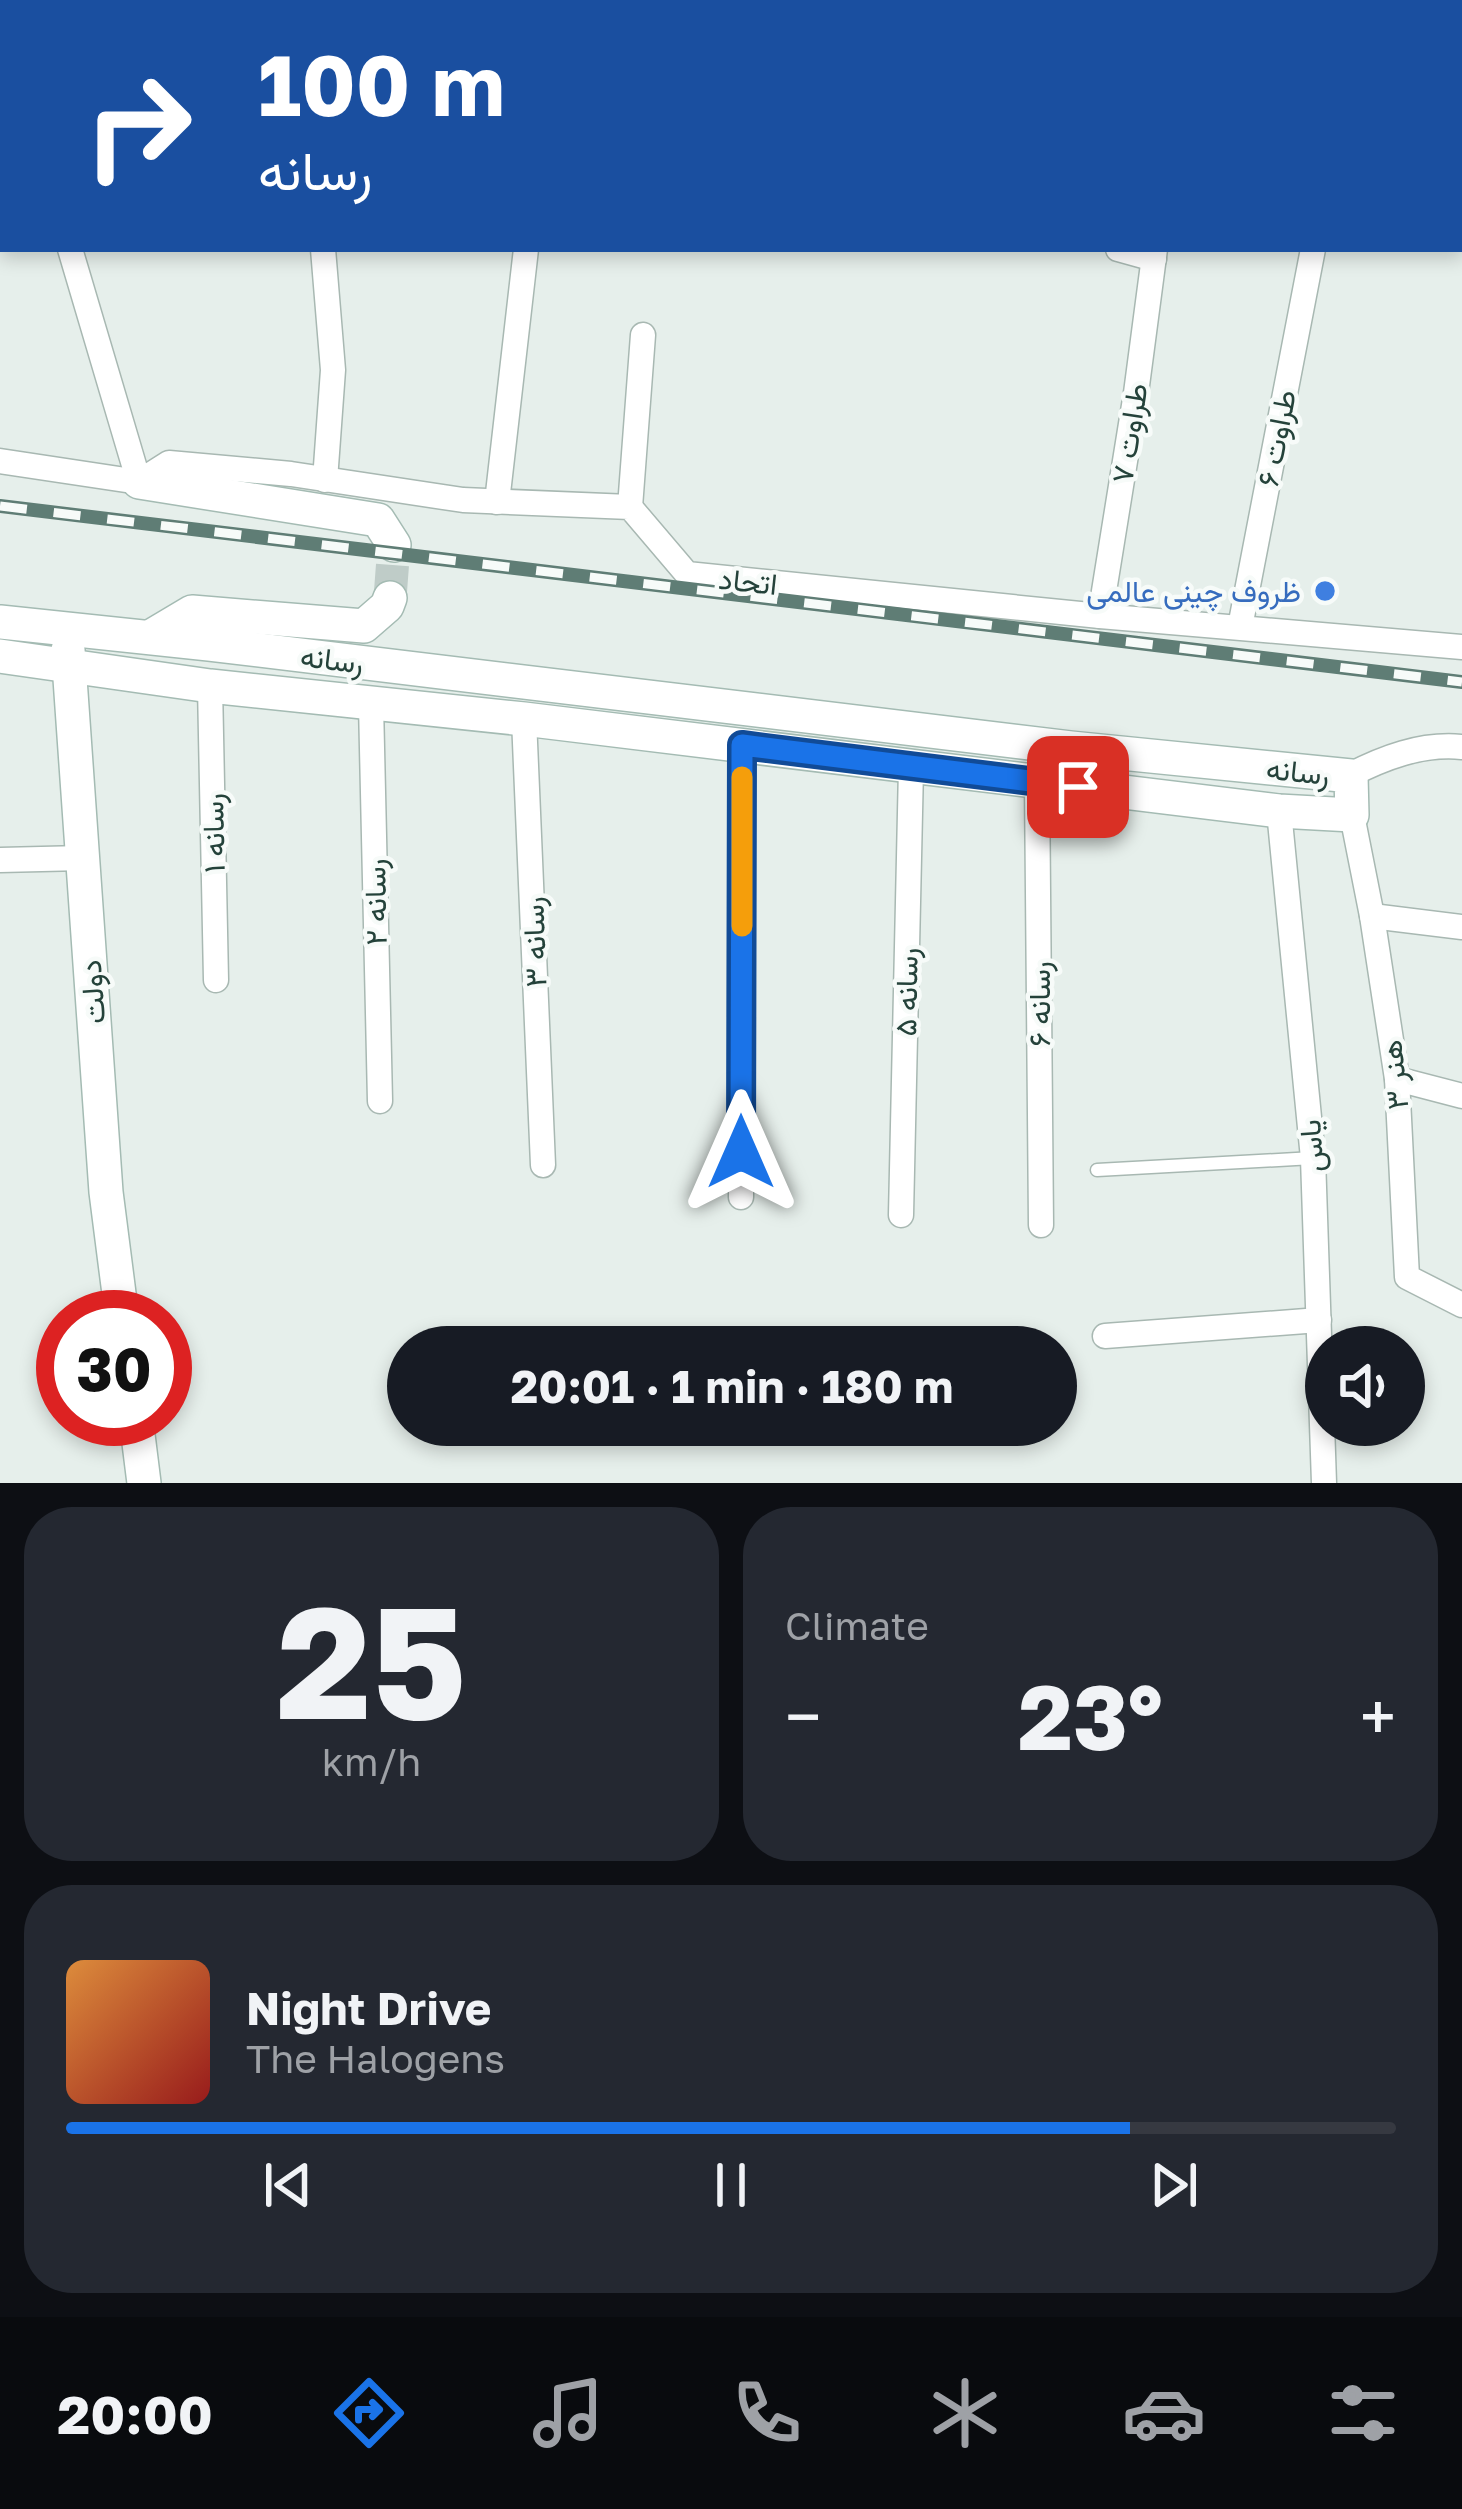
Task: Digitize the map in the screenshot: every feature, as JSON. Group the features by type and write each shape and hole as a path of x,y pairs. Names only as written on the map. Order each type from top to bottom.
{"street":[{"path":"71,252 139,482"},
{"path":"323,252 333,370 326,480"},
{"path":"497,502 526,252"},
{"name":"طراوت ۶","path":"1240,627 1311,252"},
{"name":"طراوت ۷","path":"1100,616 1155,254"},
{"path":"139,482 169,463 464,500 630,507 643,335"},
{"path":"0,461 378,520 394,545"},
{"name":"اتحاد","path":"630,507 687,574 1462,647"},
{"path":"150,638 192,611 364,626 390,598"},
{"name":"رسانه","path":"0,622 1029,743 1351,776 1352,815 1279,811 524,719 210,686 0,656"},
{"name":"دولت","path":"65,630 106,1192 119,1290"},
{"name":"رسانه ۱","path":"210,686 216,980"},
{"name":"رسانه ۲","path":"371,704 380,1101"},
{"name":"رسانه ۳","path":"524,719 543,1165"},
{"path":"741,1197 742,745"},
{"path":"1348,776 1384,757 1462,748"},
{"name":"رسانه ۵","path":"902,1215 910,768"},
{"name":"رسانه ۶","path":"1037,782 1041,1225"},
{"name":"یاس","path":"1279,811 1312,1158 1324,1483"},
{"name":"هنر ۳","path":"1352,815 1396,1079 1407,1277 1462,1305"},
{"path":"0,860 82,858"},
{"path":"1372,916 1462,927"},
{"path":"1396,1079 1462,1096"},
{"path":"1105,1336 1319,1321"},
{"path":"139,1446 144,1483"}],"lane":[{"path":"1097,1169 1312,1158"}],"tunnel":[{"path":"390,598 394,545"}],"railway":[{"path":"0,506 1462,682"}],"slow traffic":[{"path":"742,777 742,926"}],"place":[{"name":"ظروف چینی عالمی","path":"1325,591"}],"route":[{"path":"741,1152 742,745 1078,787"}]}
